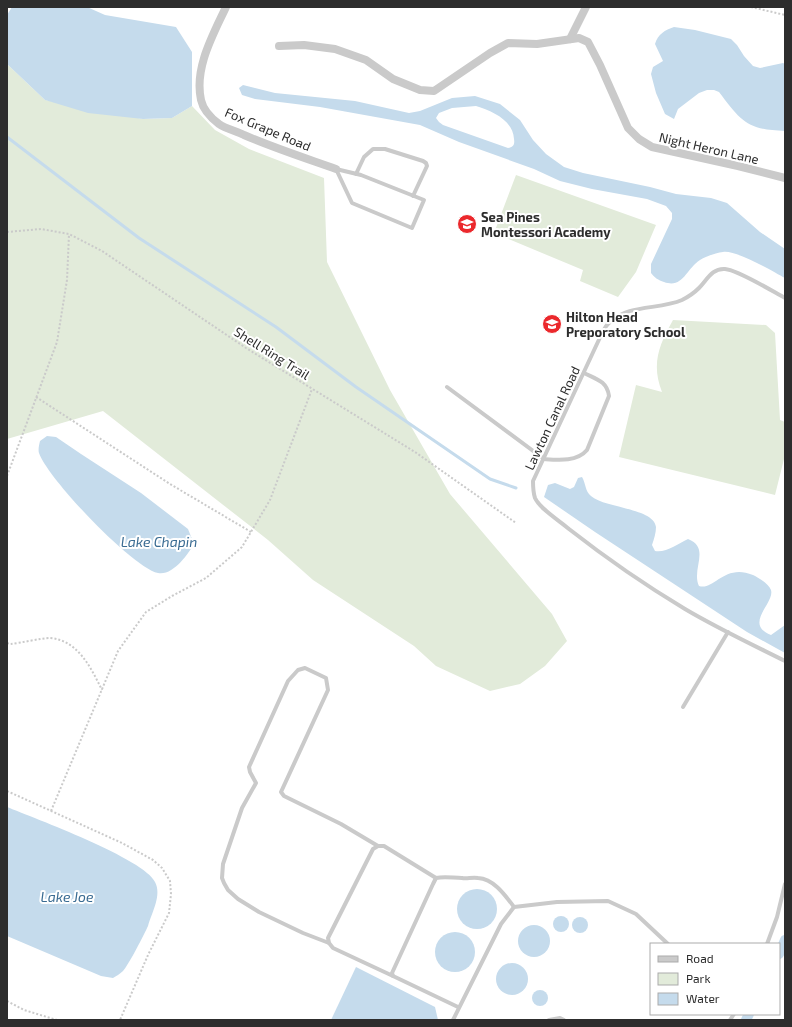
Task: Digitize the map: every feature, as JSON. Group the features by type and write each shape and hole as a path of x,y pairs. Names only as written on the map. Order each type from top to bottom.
{"street":[{"name":"Fox Grape Road","path":"226,7 205,54 200,73 202,101 208,113 219,124 260,142 336,169"},
{"path":"279,46 304,46 335,49 366,60 393,79 420,90 434,91 490,53 508,43 537,44 570,39 586,7"},
{"name":"Night Heron Lane","path":"570,39 579,38 588,42 628,128 639,139 652,147 785,178"}],"lane":[{"path":"356,174 364,157 373,149 385,149 423,161 427,166 413,196"},
{"path":"336,169 356,174 424,200 412,228 352,203 336,169"},
{"name":"Lawton Canal Road","path":"785,298 736,272 725,269 717,270 708,277 700,288 690,296 661,305 635,309 618,316 609,322 533,480 532,489 536,499 545,509 640,581 684,608 785,661"},
{"path":"447,387 544,459 556,460 576,458 587,450 609,396 608,389 604,384 584,373"},
{"path":"682,707 728,632"},
{"path":"458,1007 333,948 329,943 296,930 259,912 238,899 228,890 222,878 223,864 242,808 256,783 248,766 288,681 298,670 305,668 326,678 328,690 281,792 284,796 341,824 378,846 384,846 436,878 443,876 479,878 487,880 507,897 514,907"},
{"path":"329,943 328,938 373,849 378,846"},
{"path":"393,976 392,973 404,944 436,878"},
{"path":"767,943 777,917 785,884"},
{"path":"453,1020 458,1007 502,924 514,907 557,902 608,902 636,914 667,943"},
{"path":"549,1020 560,1018 564,1020"}],"path":[{"path":"750,7 785,15"},
{"name":"Shell Ring Trail","path":"7,232 40,229 69,234 102,251 246,348 415,452 516,523"},
{"path":"7,476 57,342 67,280 69,234"},
{"path":"51,811 118,651 146,612 206,578 242,547 270,500 312,389"},
{"path":"36,397 170,484 251,532"},
{"path":"7,643 10,644 50,638 67,643 82,656 94,674 102,690"},
{"path":"7,791 122,843 153,860 162,868 170,880 171,894 169,913 145,962 120,1020"},
{"path":"7,1001 24,1010 57,1020"}],"green space":[{"path":"7,64 45,100 143,119 172,118 192,106 215,130 249,149 324,178 327,262 390,390 450,494 552,614 567,641 545,666 520,684 490,691 436,666 414,646 313,580 268,540 103,411 7,439"},
{"path":"516,175 656,225 636,272 618,297 580,281 583,270 494,233"},
{"path":"673,320 766,325 775,333 780,420 785,422 785,455 775,495 619,457 636,385 662,392 657,372 658,355 660,346"}],"water":[{"path":"12,7 87,7 105,15 176,27 192,52 192,106 172,118 143,119 88,113 45,100 7,64 7,15"},
{"path":"674,27 695,30 731,39 753,66 760,68 783,63 785,64 785,131 762,129 746,122 733,110 719,92 714,90 707,90 699,93 678,109 674,119 665,114 656,93 651,74 653,67 663,61 655,44 656,41 662,33"},
{"path":"243,85 275,93 355,101 409,113 420,111 452,98 475,96 500,104 520,120 533,140 546,154 564,167 583,173 676,194 711,198 727,203 760,232 785,249 785,278 737,254 723,252 700,260 684,277 676,283 664,282 657,279 651,273 651,264 672,219 672,213 666,206 647,199 592,189 560,181 534,169 459,142 420,125 320,107 255,99 242,95 239,88","holes":["476,106 501,117 510,127 513,132 514,139 514,144 512,146 508,148 443,125 436,118 439,113 452,108"]},
{"name":"Lake Chapin","path":"47,436 56,437 141,493 188,529 194,544 188,553 174,568 164,573 158,573 146,567 130,556 92,521 58,482 46,465 39,453 39,449 40,441"},
{"path":"582,477 588,492 597,500 638,512 647,516 653,521 656,529 652,545 655,551 663,551 688,539 695,543 699,553 697,579 699,586 710,585 734,572 743,572 753,575 766,583 771,590 771,595 762,613 760,625 763,630 771,635 785,625 785,653 747,632 544,497 548,485 555,483 570,489 574,487 578,478"},
{"name":"Lake Joe","path":"7,807 111,851 147,873 155,882 157,887 157,898 148,926 129,963 123,971 113,978 101,976 7,936"},
{"path":"477,889 485,891 491,895 495,901 497,909 495,917 491,923 485,927 477,929 469,927 463,923 459,917 457,909 459,901 463,895 469,891"},
{"path":"561,916 567,918 569,924 567,930 561,932 555,930 553,924 555,918"},
{"path":"580,917 586,919 588,925 586,931 580,933 574,931 572,925 574,919"},
{"path":"531,925 537,925 547,932 550,941 549,947 543,954 537,957 531,957 521,950 518,944 518,938 525,928"},
{"path":"455,932 469,938 475,952 469,966 455,972 441,966 435,952 441,938"},
{"path":"509,963 515,963 525,970 528,979 527,985 521,992 515,995 509,995 499,988 496,982 496,976 503,966"},
{"path":"356,967 435,1007 438,1020 331,1020"},
{"path":"540,990 546,992 548,998 546,1004 540,1006 534,1004 532,998 534,992"}],"waterway":[{"path":"7,137 139,238 276,327 356,387 490,479 516,488"},
{"path":"780,952 785,940"},
{"path":"746,1020 748,1015"}],"place":[{"name":"Sea Pines Montessori Academy","path":"467,224"},
{"name":"Hilton Head Preporatory School","path":"552,324"}]}
